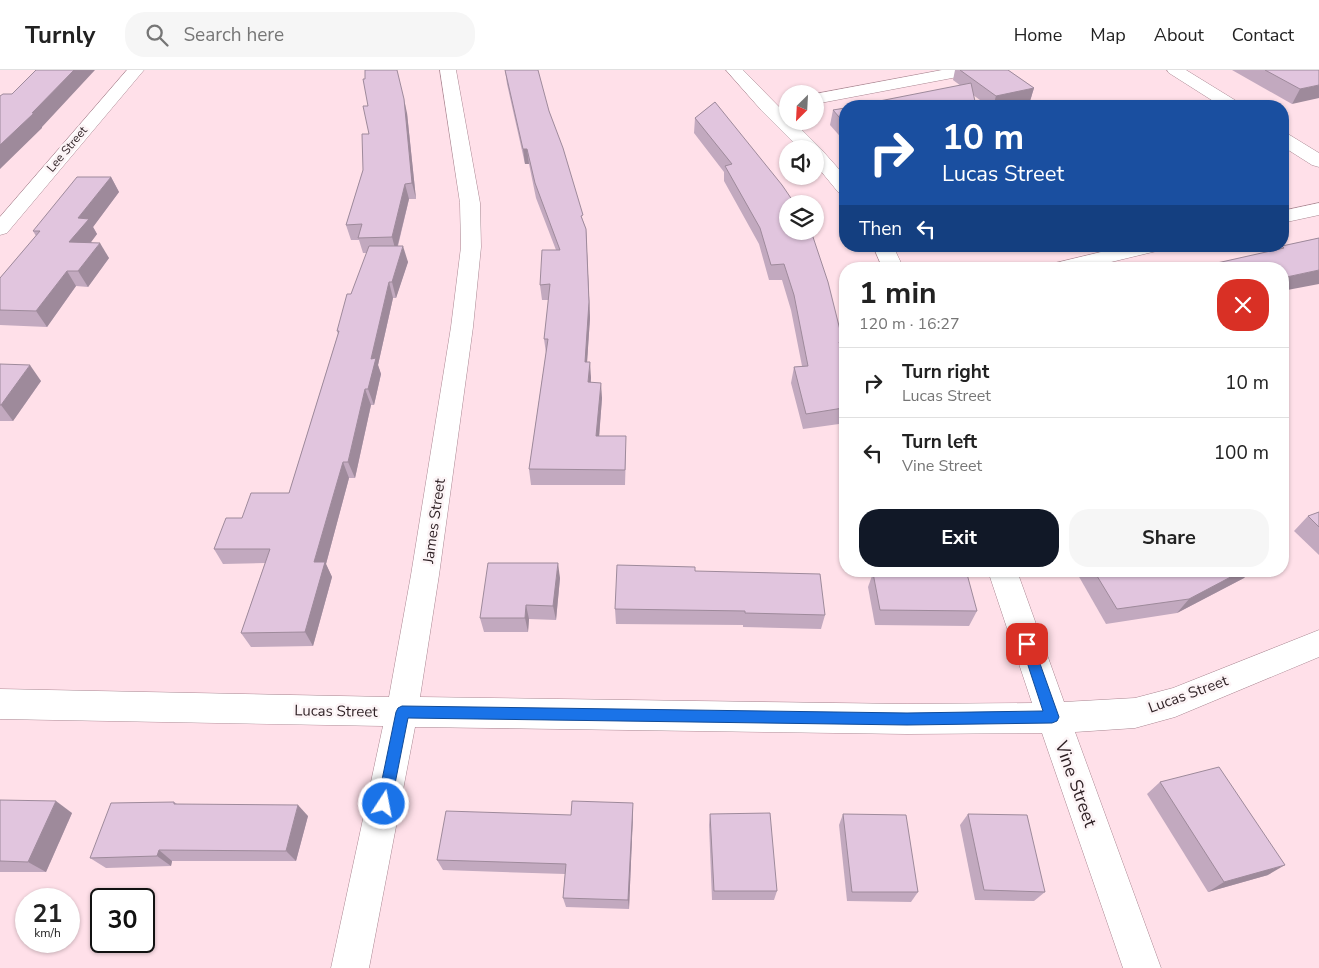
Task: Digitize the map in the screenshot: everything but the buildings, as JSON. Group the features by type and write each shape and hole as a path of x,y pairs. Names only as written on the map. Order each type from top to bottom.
{"street":[{"name":"Lee Street","path":"0,229 136,70"},
{"name":"James Street","path":"350,968 402,712 425,576 471,247 470,203 448,70"},
{"path":"734,70 802,140"},
{"path":"824,96 968,70"},
{"path":"1175,70 1222,100"},
{"path":"768,107 779,105"},
{"path":"1289,142 1319,161"},
{"path":"824,164 839,181"},
{"path":"1289,215 1319,209"},
{"path":"1084,262 1128,252"},
{"name":"Vine Street","path":"1004,577 1142,968"},
{"name":"Lucas Street","path":"0,704 907,719 1092,717 1126,714 1175,702 1319,643"}],"route":[{"path":"384,804 402,712 907,719 1052,717 1027,644"}]}
